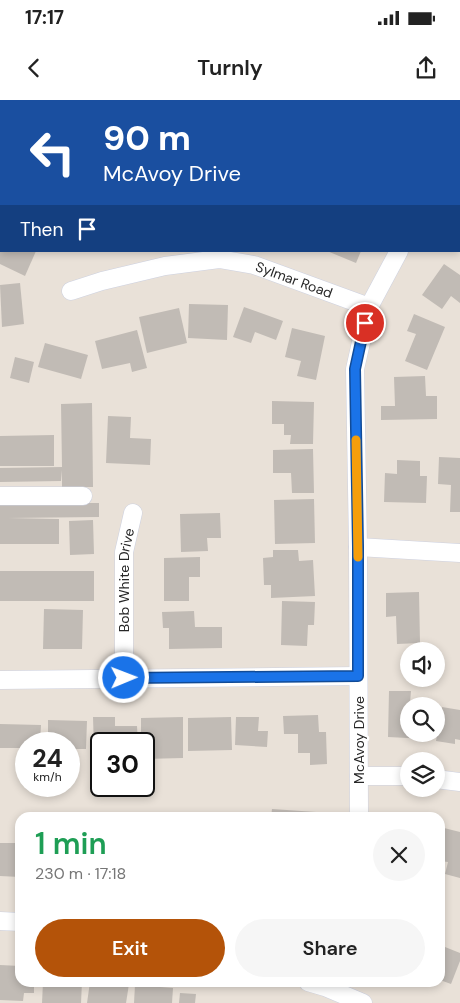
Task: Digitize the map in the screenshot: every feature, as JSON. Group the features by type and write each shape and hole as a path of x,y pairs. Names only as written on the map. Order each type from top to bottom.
{"street":[{"name":"McAvoy Drive","path":"359,812 355,369 369,308 398,252"},
{"name":"Sylmar Road","path":"71,291 102,281 165,266 219,259 254,265 369,308"},
{"path":"0,496 83,496"},
{"name":"Bob White Drive","path":"124,678 124,552 133,513"},
{"path":"358,547 460,553"},
{"path":"0,680 358,676"},
{"path":"359,776 400,776"},
{"path":"445,780 460,782"},
{"path":"0,921 15,922"},
{"path":"327,987 363,1003"}],"building":[{"path":"0,252 36,252 25,276 0,264"},
{"path":"329,252 361,252 356,263"},
{"path":"444,264 460,275 460,303 451,296 442,309 422,295"},
{"path":"20,283 24,324 2,327 0,285"},
{"path":"189,304 228,305 227,340 188,338"},
{"path":"244,307 283,321 276,340 255,332 251,343 233,337"},
{"path":"179,308 187,343 147,353 139,317"},
{"path":"414,314 445,327 427,370 405,361 416,334 407,331"},
{"path":"292,328 325,336 316,380 297,376 301,361 285,357"},
{"path":"137,330 147,368 132,372 130,363 102,369 95,341"},
{"path":"45,343 88,355 81,379 38,367"},
{"path":"15,357 34,362 29,383 10,378"},
{"path":"425,376 426,396 437,396 437,419 381,420 381,406 395,406 394,377"},
{"path":"272,401 314,402 313,444 290,444 291,435 284,435 284,424 272,424"},
{"path":"92,403 93,487 62,487 62,470 61,481 0,482 0,468 62,467 61,404"},
{"path":"108,416 131,417 130,438 151,439 150,465 106,463"},
{"path":"54,435 54,466 0,466 0,436"},
{"path":"313,449 314,493 292,493 291,473 273,473 273,450"},
{"path":"439,457 460,458 460,512 450,512 451,485 438,484"},
{"path":"397,460 420,461 420,476 427,476 426,503 384,502 385,473 397,474"},
{"path":"314,499 315,543 275,544 274,500"},
{"path":"0,503 99,503 99,517 8,518 59,519 59,544 0,544"},
{"path":"220,513 221,538 207,538 208,551 181,552 180,514"},
{"path":"93,520 94,554 70,555 69,521"},
{"path":"273,550 298,550 299,561 313,560 315,596 271,598 271,585 264,585 263,558 273,557"},
{"path":"200,557 200,577 189,577 189,601 164,601 164,558"},
{"path":"0,571 94,571 94,601 0,601"},
{"path":"419,592 420,642 400,642 400,644 397,644 396,616 386,617 386,593"},
{"path":"282,601 315,602 314,625 308,625 307,646 281,645"},
{"path":"44,609 83,610 82,649 43,649"},
{"path":"194,611 195,627 222,627 222,648 169,649 169,628 163,628 162,612"},
{"path":"389,691 411,691 410,697 400,697 400,738 388,737"},
{"path":"445,708 460,710 460,740 455,739 455,744 442,742 445,742"},
{"path":"318,715 319,732 326,732 327,764 310,765 310,753 298,753 298,734 284,734 283,716"},
{"path":"93,717 115,717 115,726 137,726 137,732 93,732"},
{"path":"183,717 183,758 155,759 155,732 141,732 141,718"},
{"path":"231,717 232,750 188,751 188,718"},
{"path":"236,717 259,717 258,731 268,731 267,747 235,745"},
{"path":"48,720 87,721 86,749 80,749 80,732 48,732"},
{"path":"0,724 41,725 41,732 15,732 15,748 0,748"},
{"path":"272,809 316,812 272,812"},
{"path":"445,828 460,832 460,878 445,874 448,862 445,862"},
{"path":"0,843 15,843 15,877 0,876"},
{"path":"445,947 460,953 460,961 451,984 445,982"},
{"path":"0,965 15,966 15,987 34,987 34,993 24,993 23,1001 0,1000"},
{"path":"43,987 82,987 81,1003 42,1003"},
{"path":"89,987 129,987 126,1003 87,1003"},
{"path":"135,987 173,988 172,1003 134,1003"},
{"path":"180,993 196,994 195,1003 179,1003"}],"slow traffic":[{"path":"356,440 358,557"}],"route":[{"path":"124,678 358,676 355,369 365,323"}]}
